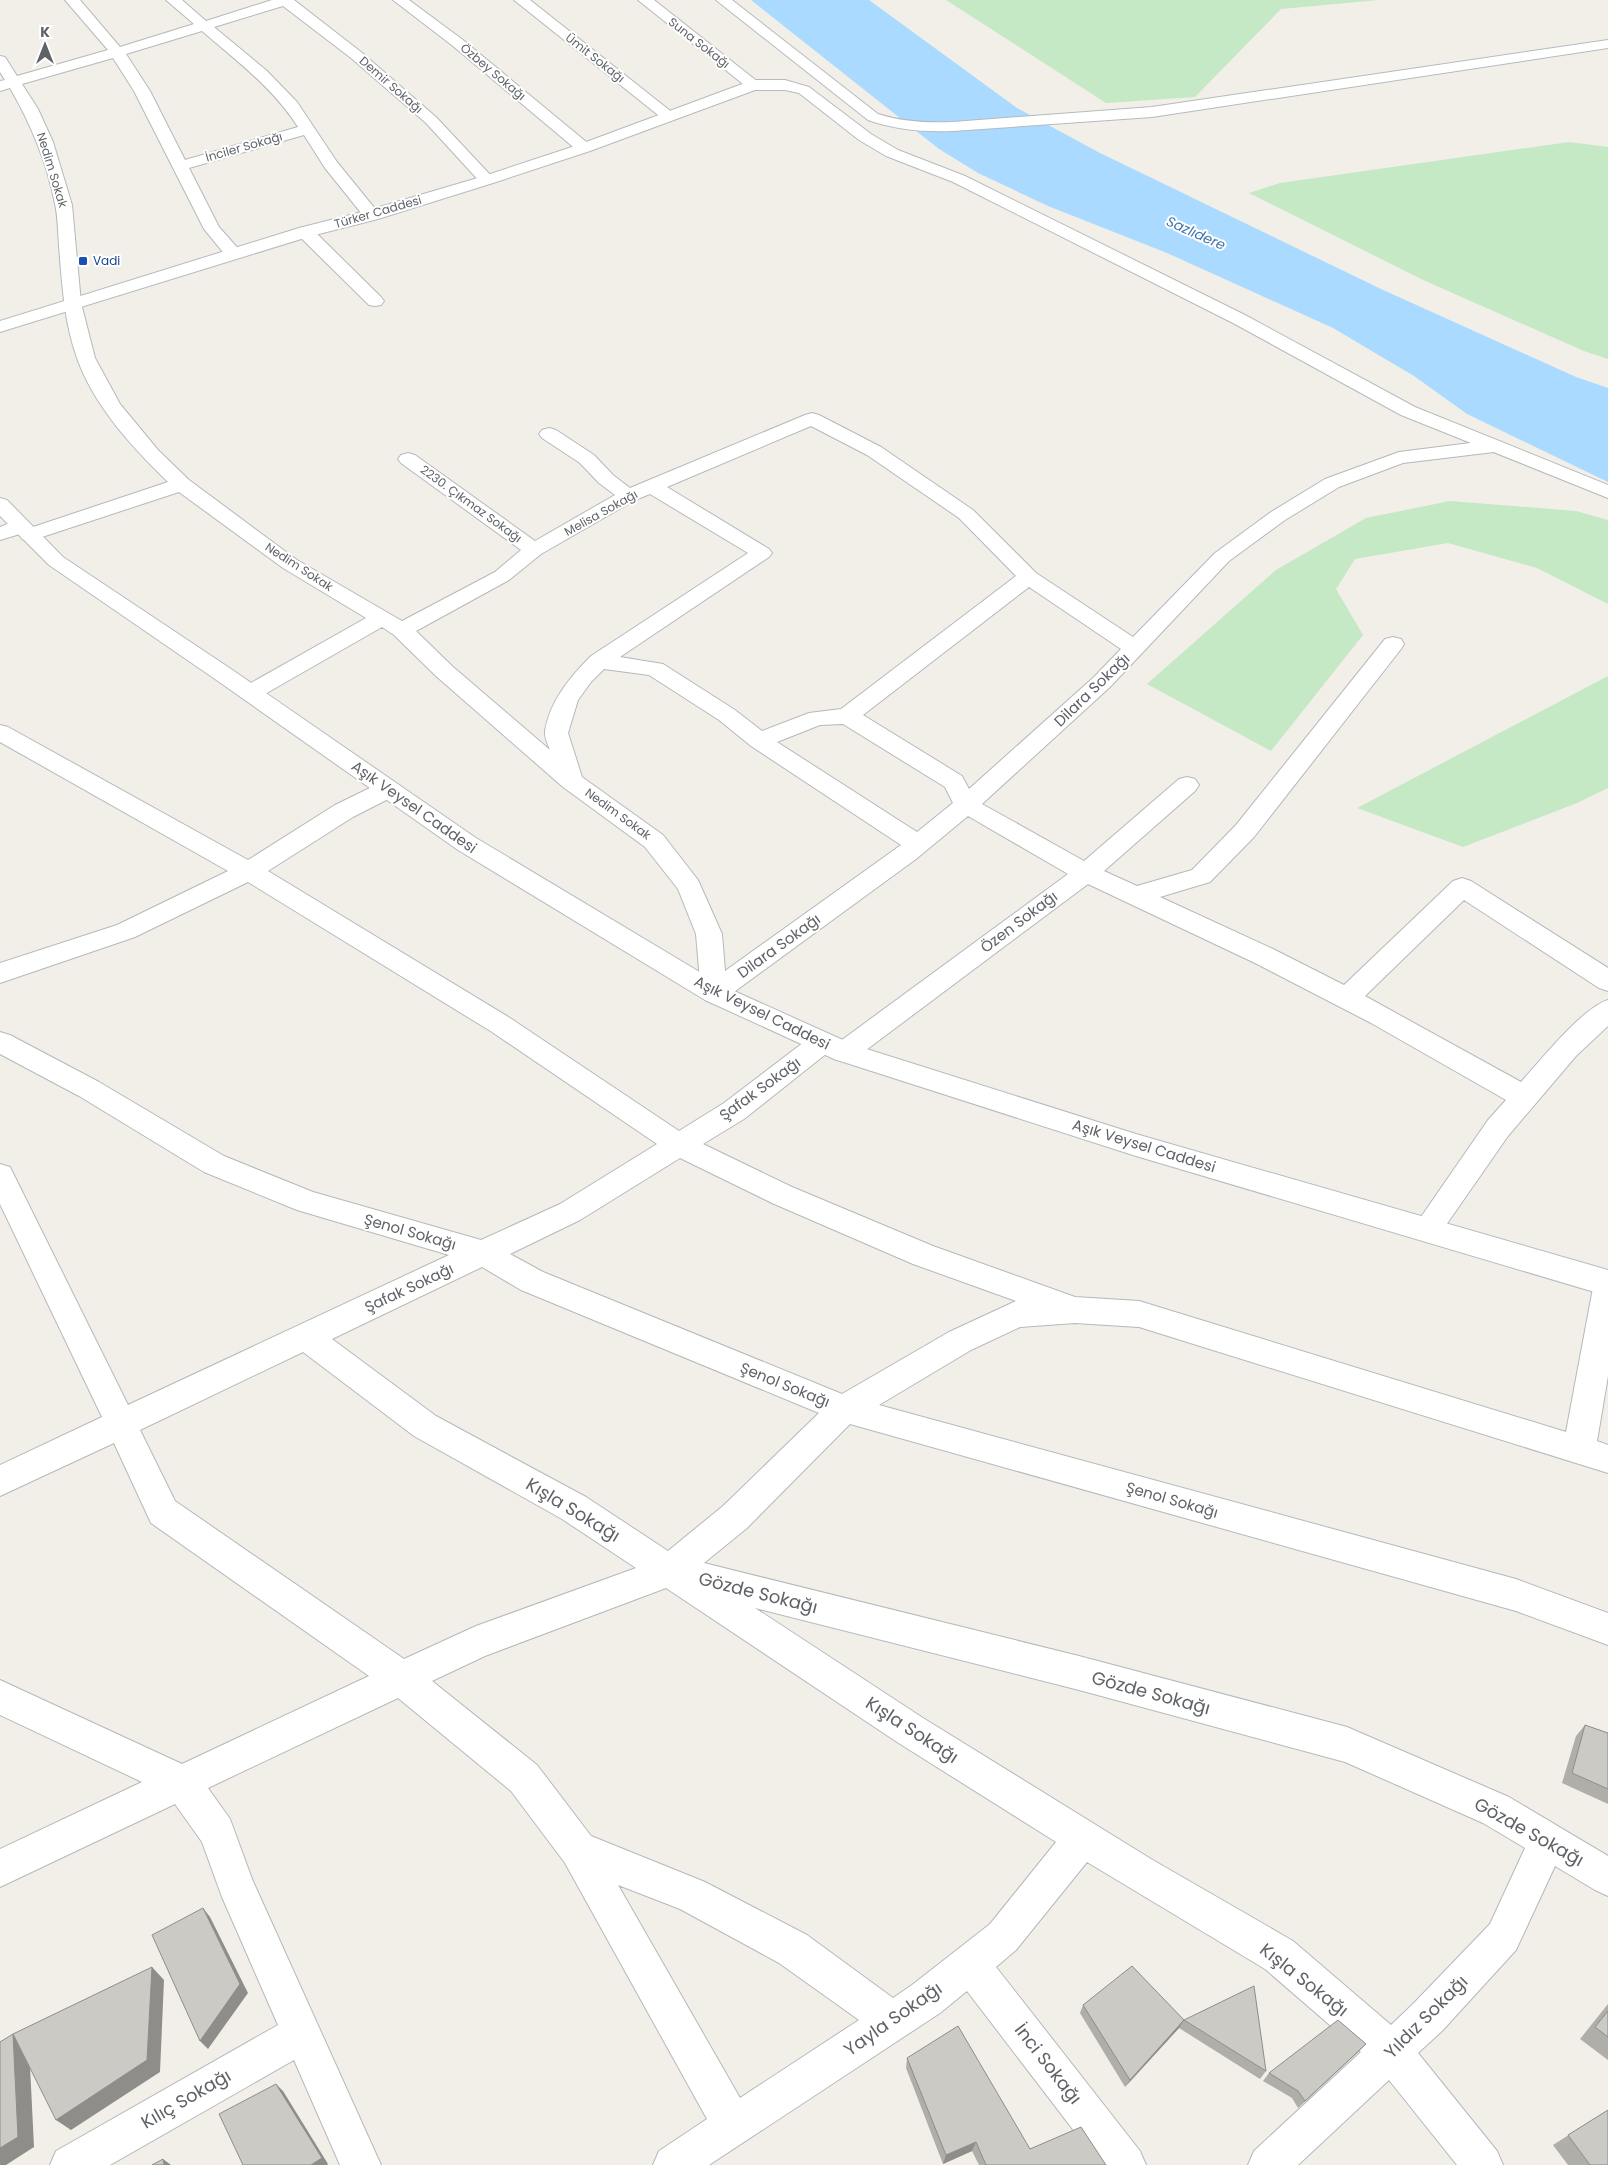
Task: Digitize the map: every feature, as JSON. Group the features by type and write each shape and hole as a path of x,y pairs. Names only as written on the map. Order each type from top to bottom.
{"street":[{"path":"72,0 82,9 116,52 142,91 212,230 233,254"},
{"path":"173,0 262,74 292,104 331,165 372,215"},
{"path":"6,84 286,0"},
{"name":"Demir Sokağı","path":"286,0 356,55 431,120 487,180"},
{"name":"Özbey Sokağı","path":"400,0 458,43 584,148"},
{"name":"Ümit Sokağı","path":"521,0 668,116"},
{"name":"Suna Sokağı","path":"645,0 753,86"},
{"path":"722,0 873,117 888,123 911,126 962,126 1152,112 1608,44"},
{"name":"Nedim Sokak","path":"0,60 6,84 30,108 45,142 64,205 72,303 86,358 111,406 151,454 182,484 290,564 402,630 444,671 571,781 654,841 688,886 708,934 714,993"},
{"name":"Türker Caddesi","path":"0,326 305,232 372,215 487,180 584,148 753,86 785,85 804,90 865,137 892,153 976,188 1239,319 1408,411 1608,492"},
{"name":"İnciler Sokağı","path":"180,166 308,129"},
{"path":"305,232 375,302"},
{"name":"Melisa Sokağı","path":"402,630 502,576 534,550 628,496 812,419 874,451 966,514 1029,577"},
{"path":"549,434 587,459 606,479 628,496"},
{"name":"Dilara Sokağı","path":"714,993 918,844 966,805 1102,682 1222,557 1278,516 1332,483 1399,458 1494,446"},
{"name":"2230. Çıkmaz Sokağı","path":"408,459 534,550"},
{"path":"17,532 182,484"},
{"path":"571,781 556,733 567,700 583,677 599,661 762,553 651,486"},
{"name":"Aşık Veysel Caddesi","path":"0,504 17,532 56,561 467,844 714,993 833,1048 1136,1145 1608,1284"},
{"path":"759,741 817,718 847,716 1029,577 1134,649"},
{"path":"250,693 382,618"},
{"path":"1135,896 1201,876 1245,831 1393,644"},
{"path":"599,661 655,669 727,715 759,741 918,844"},
{"path":"847,716 954,782 966,805 1086,873 1264,956 1346,998 1524,1097"},
{"path":"0,732 249,871 501,1025 679,1145 782,1195 923,1255 1075,1310"},
{"name":"Özen Sokağı","path":"833,1048 1086,873 1187,785"},
{"path":"0,973 126,931 249,871 344,811 388,789"},
{"path":"1346,998 1462,887 1608,981"},
{"path":"1427,1230 1498,1128 1566,1049 1608,1010"},
{"name":"Şenol Sokağı","path":"0,1042 89,1089 214,1164 308,1202 483,1253 532,1280 844,1409 1516,1595 1608,1629"},
{"name":"Şafak Sokağı","path":"0,1482 570,1212 833,1048"},
{"path":"0,1175 73,1322 163,1512 401,1678 524,1778 578,1850 733,2125"},
{"path":"0,1868 476,1643 670,1571 736,1517 844,1409 960,1341 1017,1314 1075,1310 1139,1314 1594,1455 1608,1288"},
{"name":"Kışla Sokağı","path":"306,1337 426,1426 574,1508 910,1730 1083,1838 1279,1955 1391,2052 1483,2165"},
{"name":"Gözde Sokağı","path":"670,1571 1079,1674 1347,1746 1496,1810 1608,1877"},
{"path":"0,1697 180,1782 217,1832 235,1884 362,2165"},
{"name":"Yayla Sokağı","path":"673,2165 926,1999 970,1964 1003,1937 1083,1838"},
{"name":"Yıldız Sokağı","path":"1268,2165 1428,2017 1503,1937 1547,1841"},
{"path":"578,1850 692,1895 793,1949 893,2020"},
{"name":"İnci Sokağı","path":"970,1964 1126,2165"},
{"name":"Kılıç Sokağı","path":"70,2165 302,2033"}],"green space":[{"path":"946,0 1379,0 1281,9 1195,97 1106,103"},
{"path":"1569,142 1608,147 1608,359 1584,351 1421,279 1249,193 1280,183"},
{"path":"1450,501 1576,511 1608,520 1608,604 1537,568 1448,543 1355,559 1336,589 1363,635 1271,751 1147,684 1276,570 1366,518"},
{"path":"1608,676 1608,788 1577,803 1463,847 1357,808"}],"water":[{"name":"Sazlıdere","path":"751,0 869,0 1017,108 1098,152 1381,289 1576,377 1608,388 1608,482 1467,414 1414,376 1333,328 1167,253 1048,206 978,173 939,149"}],"building":[{"path":"1585,1725 1608,1733 1608,1789 1572,1773"},
{"path":"203,1908 240,1984 200,2041 152,1935"},
{"path":"1132,1966 1184,2020 1130,2080 1083,2005"},
{"path":"152,1967 147,2060 56,2120 13,2034"},
{"path":"1254,1986 1266,2071 1184,2020"},
{"path":"1608,2011 1608,2037 1595,2027"},
{"path":"1338,2020 1366,2044 1305,2101 1298,2091 1269,2073"},
{"path":"958,2026 1030,2149 1081,2127 1106,2165 986,2165 976,2142 946,2155 907,2058"},
{"path":"13,2034 18,2137 0,2148 0,2042"},
{"path":"276,2084 322,2158 311,2165 243,2165 219,2114"},
{"path":"1608,2110 1608,2165 1590,2165 1568,2135"},
{"path":"163,2159 164,2165 152,2165"}],"place":[{"name":"Vadi","path":"83,261"}]}
